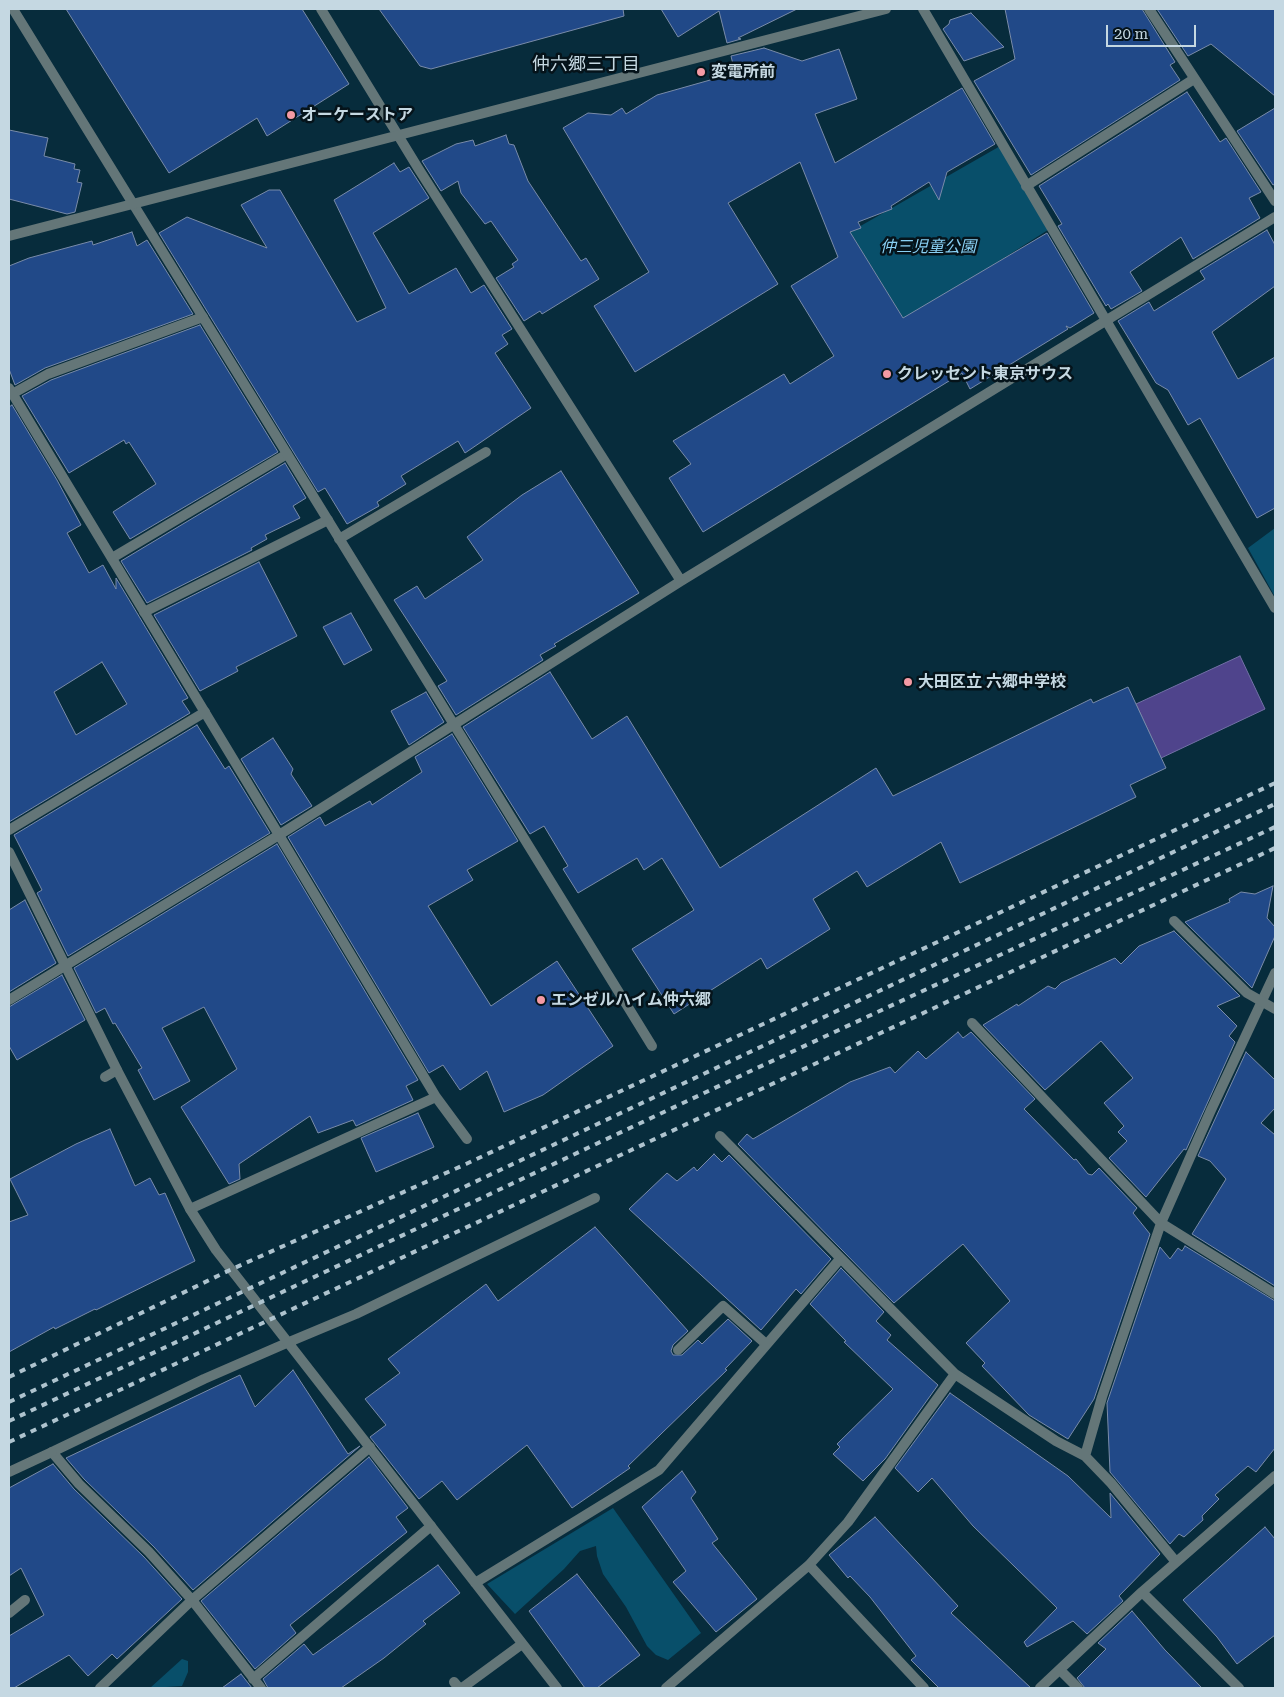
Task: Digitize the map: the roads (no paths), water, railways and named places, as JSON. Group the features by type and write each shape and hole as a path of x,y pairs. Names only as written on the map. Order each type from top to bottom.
{"street":[{"path":"13,9 652,1046"},
{"path":"321,9 397,135 681,581"},
{"path":"9,236 886,9"},
{"path":"922,9 1275,608"},
{"path":"1149,9 1275,201"},
{"path":"1026,186 1194,79"},
{"path":"9,1000 279,835 681,581 1275,217"},
{"path":"203,317 48,374 10,391 436,1097 466,1140"},
{"path":"339,539 486,452"},
{"path":"112,558 287,454"},
{"path":"144,612 328,520"},
{"path":"9,830 205,712"},
{"path":"9,852 117,1070 190,1209 230,1270 289,1342 556,1688"},
{"path":"1174,920 1247,993 1275,1009"},
{"path":"1085,1456 1102,1397 1161,1223 1275,973"},
{"path":"972,1023 1161,1223 1275,1294"},
{"path":"105,1077 117,1070"},
{"path":"190,1209 436,1097"},
{"path":"720,1136 840,1258 920,1334 955,1374 1056,1441 1085,1456 1176,1562"},
{"path":"9,1472 204,1379 356,1314 594,1198"},
{"path":"475,1583 659,1470 840,1258"},
{"path":"678,1350 723,1306 766,1344"},
{"path":"666,1688 809,1565 848,1522 955,1374"},
{"path":"100,1688 192,1600 370,1446"},
{"path":"52,1452 79,1484 149,1552 192,1600 261,1688"},
{"path":"1040,1688 1142,1592 1275,1476"},
{"path":"253,1679 431,1526"},
{"path":"809,1565 924,1688"},
{"path":"1142,1592 1239,1688"},
{"path":"9,1613 25,1600"},
{"path":"458,1686 522,1644"},
{"path":"1060,1670 1078,1688"}],"railway":[{"path":"9,1377 230,1270 466,1164 1275,783"},
{"path":"9,1402 1275,804"},
{"path":"9,1421 755,1069 1275,827"},
{"path":"9,1442 1275,848"}],"place":[{"name":"変電所前","path":"701,72"},
{"name":"オーケーストア","path":"291,115"},
{"name":"クレッセント東京サウス","path":"887,374"},
{"name":"大田区立 六郷中学校","path":"908,682"},
{"name":"エンゼルハイム仲六郷","path":"541,1000"}],"district":[{"name":"仲六郷三丁目","path":"586,65"}],"park label":[{"name":"仲三児童公園","path":"928,247"}]}
